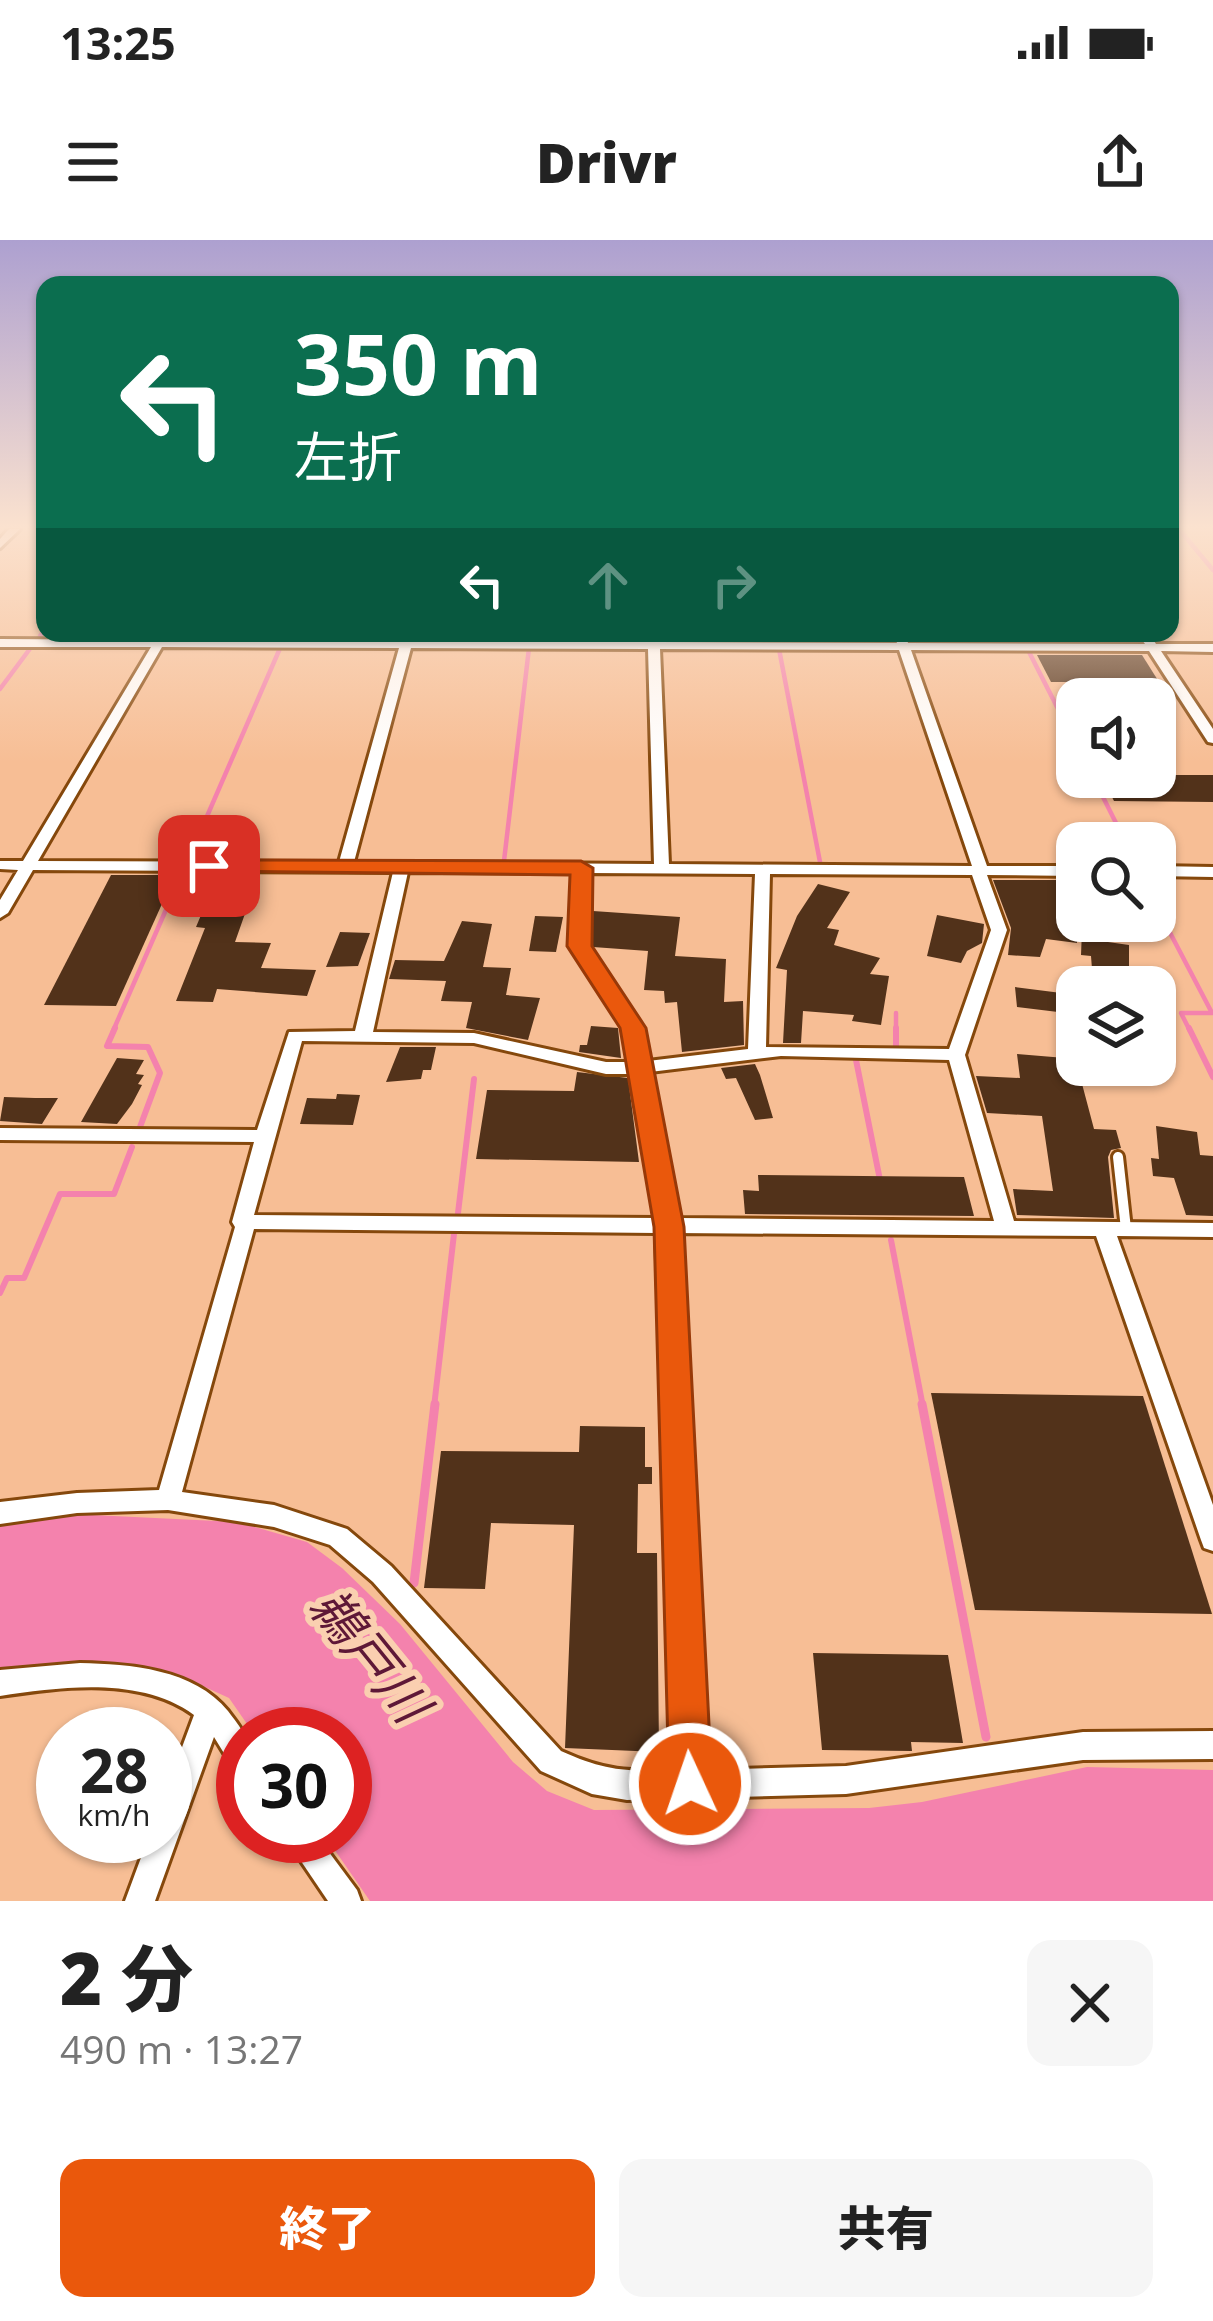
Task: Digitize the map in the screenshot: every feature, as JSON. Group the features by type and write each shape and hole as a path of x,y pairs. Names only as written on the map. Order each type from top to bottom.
{"street":[{"path":"0,643 54,642"},
{"path":"0,913 160,642"},
{"path":"345,867 406,642"},
{"path":"654,642 662,868"},
{"path":"902,642 999,930 956,1055 1006,1228"},
{"path":"964,642 1213,648"},
{"path":"1149,642 1213,739"},
{"path":"0,866 1056,871"},
{"path":"363,1036 402,867"},
{"path":"581,868 579,946 633,1028 668,1227 690,1784"},
{"path":"757,1052 763,869"},
{"path":"1176,871 1213,872"},
{"path":"956,1055 757,1052 640,1068 583,1065 474,1038 295,1036 242,1222 1213,1230"},
{"path":"0,1134 265,1136"},
{"path":"168,1500 246,1222"},
{"path":"1115,1229 1213,1540"},
{"path":"0,1513 77,1503 168,1500 274,1516 338,1537 382,1574 551,1761 592,1780 627,1786 846,1780 1083,1746 1213,1745"},
{"path":"0,1683 81,1674 170,1687 209,1711 216,1721"},
{"path":"192,1757 209,1711"},
{"path":"140,1901 154,1863"},
{"path":"319,1863 346,1901"}],"lane":[{"path":"1115,1229 1118,1156"}],"water":[{"name":"鵜戸川","path":"72,1514 238,1522 307,1542 342,1568 400,1624 513,1762 547,1791 594,1810 869,1808 922,1802 1087,1767 1213,1770 1213,1901 370,1901 344,1863 372,1863 372,1707 235,1707 229,1698 183,1677 69,1661 0,1674 0,1524"}],"building":[{"path":"1037,655 1142,655 1156,678 1056,678 1051,682"},
{"path":"1176,775 1213,775 1213,802 1114,801 1176,798"},
{"path":"111,875 175,875 116,1006 44,1005"},
{"path":"993,880 1056,880 1056,940 1046,939 1040,957 1008,955 1011,928"},
{"path":"818,884 850,892 827,928 839,930 834,945 880,958 870,974 889,976 881,1025 852,1021 854,1015 803,1011 801,1043 783,1043 787,970 776,968 797,916"},
{"path":"204,908 247,908 235,942 271,943 261,968 316,970 307,996 217,989 213,1002 176,1001 205,928 196,927"},
{"path":"593,911 680,917 675,956 726,959 724,1002 743,1001 744,1045 682,1052 677,1002 665,1003 664,991 644,990 648,951 593,947"},
{"path":"937,915 984,924 982,943 967,951 961,963 927,956"},
{"path":"535,916 563,917 556,952 529,951"},
{"path":"462,921 492,924 483,967 511,968 506,995 540,998 528,1040 466,1028 472,1002 441,1001 446,981 389,979 395,960 444,961"},
{"path":"340,932 370,933 358,966 326,967"},
{"path":"1082,942 1129,945 1129,966 1092,966 1091,956 1081,955"},
{"path":"1015,987 1056,992 1056,1012 1017,1007"},
{"path":"591,1026 618,1028 621,1058 579,1052 580,1045 587,1045"},
{"path":"400,1047 436,1047 431,1070 423,1070 421,1079 386,1082"},
{"path":"1017,1054 1056,1057 1056,1086 1083,1086 1094,1129 1116,1130 1121,1148 1111,1150 1108,1157 1114,1218 1017,1215 1013,1189 1053,1191 1042,1116 987,1113 976,1076 1020,1078"},
{"path":"117,1058 144,1060 136,1074 144,1075 138,1084 142,1085 132,1104 117,1124 81,1122"},
{"path":"755,1064 773,1118 755,1120 736,1078 726,1079 721,1068"},
{"path":"577,1072 628,1078 639,1162 476,1159 487,1090 574,1091"},
{"path":"337,1094 360,1095 353,1125 300,1124 307,1098 336,1099"},
{"path":"4,1097 58,1098 42,1124 0,1121"},
{"path":"1156,1126 1197,1132 1200,1155 1213,1156 1213,1216 1186,1215 1174,1178 1153,1176 1151,1158 1159,1159"},
{"path":"758,1175 964,1177 974,1216 745,1214 743,1190 759,1191"},
{"path":"931,1393 1143,1396 1212,1614 975,1610"},
{"path":"580,1426 645,1427 645,1467 652,1467 652,1484 638,1484 637,1553 657,1553 659,1752 565,1748 574,1525 491,1523 485,1589 424,1588 441,1451 579,1452"},
{"path":"813,1653 948,1655 963,1743 911,1742 912,1751 822,1750"}],"waterway":[{"path":"0,689 32,646"},
{"path":"188,860 281,646"},
{"path":"504,861 529,648"},
{"path":"779,649 820,862"},
{"path":"1028,650 1056,705"},
{"path":"1104,798 1116,822"},
{"path":"113,1031 182,873"},
{"path":"1175,942 1212,1013 1181,1013 1190,1031"},
{"path":"896,1013 896,1048"},
{"path":"115,1028 107,1046 148,1047 160,1073 140,1127"},
{"path":"1189,1028 1213,1077"},
{"path":"856,1060 880,1180"},
{"path":"458,1213 474,1079"},
{"path":"0,1293 7,1278 24,1278 60,1194 114,1194 132,1147"},
{"path":"434,1407 454,1234"},
{"path":"891,1240 923,1407"},
{"path":"414,1583 435,1404"},
{"path":"922,1404 986,1737"}],"route":[{"path":"209,866 581,868 579,946 633,1028 669,1227 690,1784"}]}
